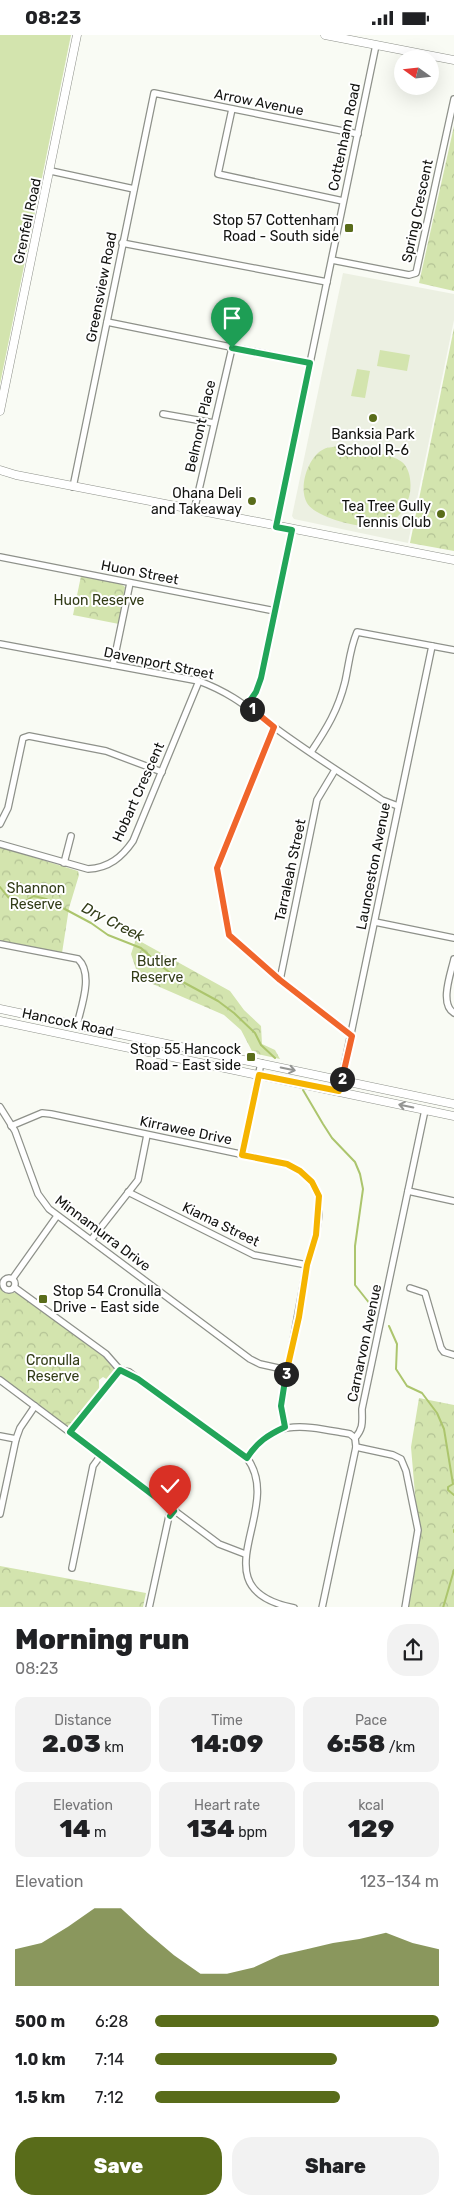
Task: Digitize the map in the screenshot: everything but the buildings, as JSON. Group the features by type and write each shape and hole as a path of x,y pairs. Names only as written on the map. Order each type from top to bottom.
{"main road":[{"name":"Grenfell Road","path":"0,411 51,171 77,35"},
{"path":"328,35 454,60"},
{"path":"0,470 16,475 194,511 454,560"},
{"path":"0,475 16,475"},
{"name":"Hancock Road","path":"0,1009 454,1104"},
{"name":"Hancock Road","path":"0,1021 454,1116"},
{"path":"425,1110 427,1099"}],"street":[{"name":"Cottenham Road","path":"276,527 376,45"},
{"name":"Arrow Avenue","path":"154,93 358,134"},
{"name":"Greensview Road","path":"73,487 154,93"},
{"name":"Spring Crescent","path":"332,260 409,275 416,273 454,99"},
{"path":"232,109 218,174 343,201"},
{"path":"51,171 134,189"},
{"path":"122,243 327,282"},
{"path":"107,322 310,363"},
{"name":"Belmont Place","path":"194,511 232,348"},
{"path":"163,414 214,423"},
{"path":"247,705 256,692 261,678 292,530"},
{"name":"Huon Street","path":"0,557 275,611"},
{"path":"113,665 130,583"},
{"path":"311,752 331,723 338,708 346,681 351,644 357,632 454,651"},
{"name":"Davenport Street","path":"0,644 199,681 224,691 247,705 274,727 335,770 382,800 398,806"},
{"name":"Launceston Avenue","path":"339,1091 432,646"},
{"name":"Hobart Crescent","path":"0,844 88,869 98,869 112,863 126,851 133,841 199,681"},
{"path":"274,727 217,868 229,935 280,980 352,1036"},
{"path":"0,824 8,808 23,738 29,736 106,751 162,772"},
{"name":"Tarraleah Street","path":"280,980 317,801 335,770"},
{"path":"64,863 71,836"},
{"path":"375,922 454,938"},
{"path":"0,944 78,959 83,963 86,976 77,1025"},
{"path":"454,959 446,1000 450,1011 454,1013"},
{"path":"242,1155 261,1063"},
{"name":"Minnamurra Drive","path":"0,1107 12,1125 38,1194 44,1204 57,1216 250,1359 260,1364 287,1370"},
{"name":"Carnarvon Avenue","path":"322,1607 356,1447 355,1438 360,1432 363,1423 362,1409 425,1110"},
{"name":"Kirrawee Drive","path":"12,1125 42,1113 287,1164 300,1171 312,1182 319,1196 319,1214 316,1235 307,1265 299,1317 281,1406 285,1427"},
{"path":"91,1241 138,1180 147,1135"},
{"path":"408,1191 454,1201"},
{"name":"Kiama Street","path":"128,1193 254,1255 307,1265"},
{"path":"13,1278 57,1216"},
{"path":"13,1278 2,1278 5,1289 12,1289 14,1287"},
{"path":"13,1278 15,1281 14,1287"},
{"path":"14,1287 106,1354 120,1370 138,1379 247,1458 252,1464 256,1476 259,1495 245,1555 246,1575 251,1584 274,1606 294,1607"},
{"path":"410,1288 425,1293 441,1347 444,1352 454,1355"},
{"path":"70,1432 120,1370"},
{"path":"0,1381 219,1544 245,1555"},
{"path":"0,1515 16,1439 20,1428 35,1406"},
{"path":"247,1458 257,1443 285,1427 314,1428 350,1434 355,1438"},
{"path":"0,1436 16,1439"},
{"path":"356,1447 393,1455 400,1459 406,1471 418,1530 405,1607"},
{"path":"72,1568 93,1466 101,1455"},
{"path":"149,1607 170,1516 174,1511"}],"shaded area":[{"name":"Banksia Park School R-6","path":"343,273 454,294 454,320 408,543 294,519 292,516"}],"green space":[{"path":"0,35 71,35 0,384"},
{"path":"454,126 454,291 419,283"},
{"path":"454,328 454,551 410,543"},
{"path":"380,350 410,355 407,371 377,366"},
{"path":"357,369 370,371 365,398 351,396"},
{"path":"339,446 389,456 405,465 410,478 410,493 403,510 394,520 377,527 355,525 320,514 307,503 304,497 304,481 309,465 313,458 324,449"},
{"name":"Huon Reserve","path":"81,576 121,584 125,587 119,624 73,615"},
{"name":"Shannon Reserve","path":"0,847 78,871 79,875 69,908 62,953 0,942"},
{"name":"Butler Reserve","path":"136,939 230,991 244,1010 261,1026 262,1044 275,1050 280,1059 253,1053 241,1030 224,1015 139,978 131,954"},
{"name":"Cronulla Reserve","path":"0,1284 5,1291 24,1297 105,1358 115,1371 108,1380 103,1377 99,1380 99,1391 72,1425 66,1426 0,1378"},
{"path":"419,1398 454,1405 454,1607 405,1607 418,1530 411,1447"},
{"path":"0,1566 146,1593 143,1607 0,1607"}],"waterway":[{"name":"Dry Creek","path":"0,887 8,897 16,901 25,901 34,896 46,899 91,923 108,935 141,948 183,982 218,1001 234,1013 255,1033 261,1045 275,1058"},
{"name":"Dry Creek","path":"303,1090 332,1138 355,1162 360,1174 363,1189 355,1246 355,1285 374,1309"},
{"name":"Dry Creek","path":"389,1326 397,1344 396,1369 407,1386 422,1393 437,1413 444,1429 453,1484 448,1487 448,1490 454,1495"},
{"name":"Dry Creek","path":"443,1607 454,1570"}],"place":[{"name":"Stop 57 Cottenham Road - South side","path":"349,228"},
{"name":"Banksia Park School R-6","path":"373,418"},
{"name":"Ohana Deli and Takeaway","path":"252,501"},
{"name":"Tea Tree Gully Tennis Club","path":"441,514"},
{"name":"Stop 55 Hancock Road - East side","path":"251,1057"},
{"name":"Stop 54 Cronulla Drive - East side","path":"43,1299"}],"route":[{"path":"170,1516 174,1511 70,1432 120,1370 138,1379 247,1458 257,1443 285,1427 281,1406 299,1317 307,1265 316,1235 319,1196 312,1182 300,1171 287,1164 242,1155 259,1075 339,1091 352,1036 280,980 229,935 217,868 274,727 247,705 256,692 261,678 292,530 276,527 310,363 232,348"}]}
